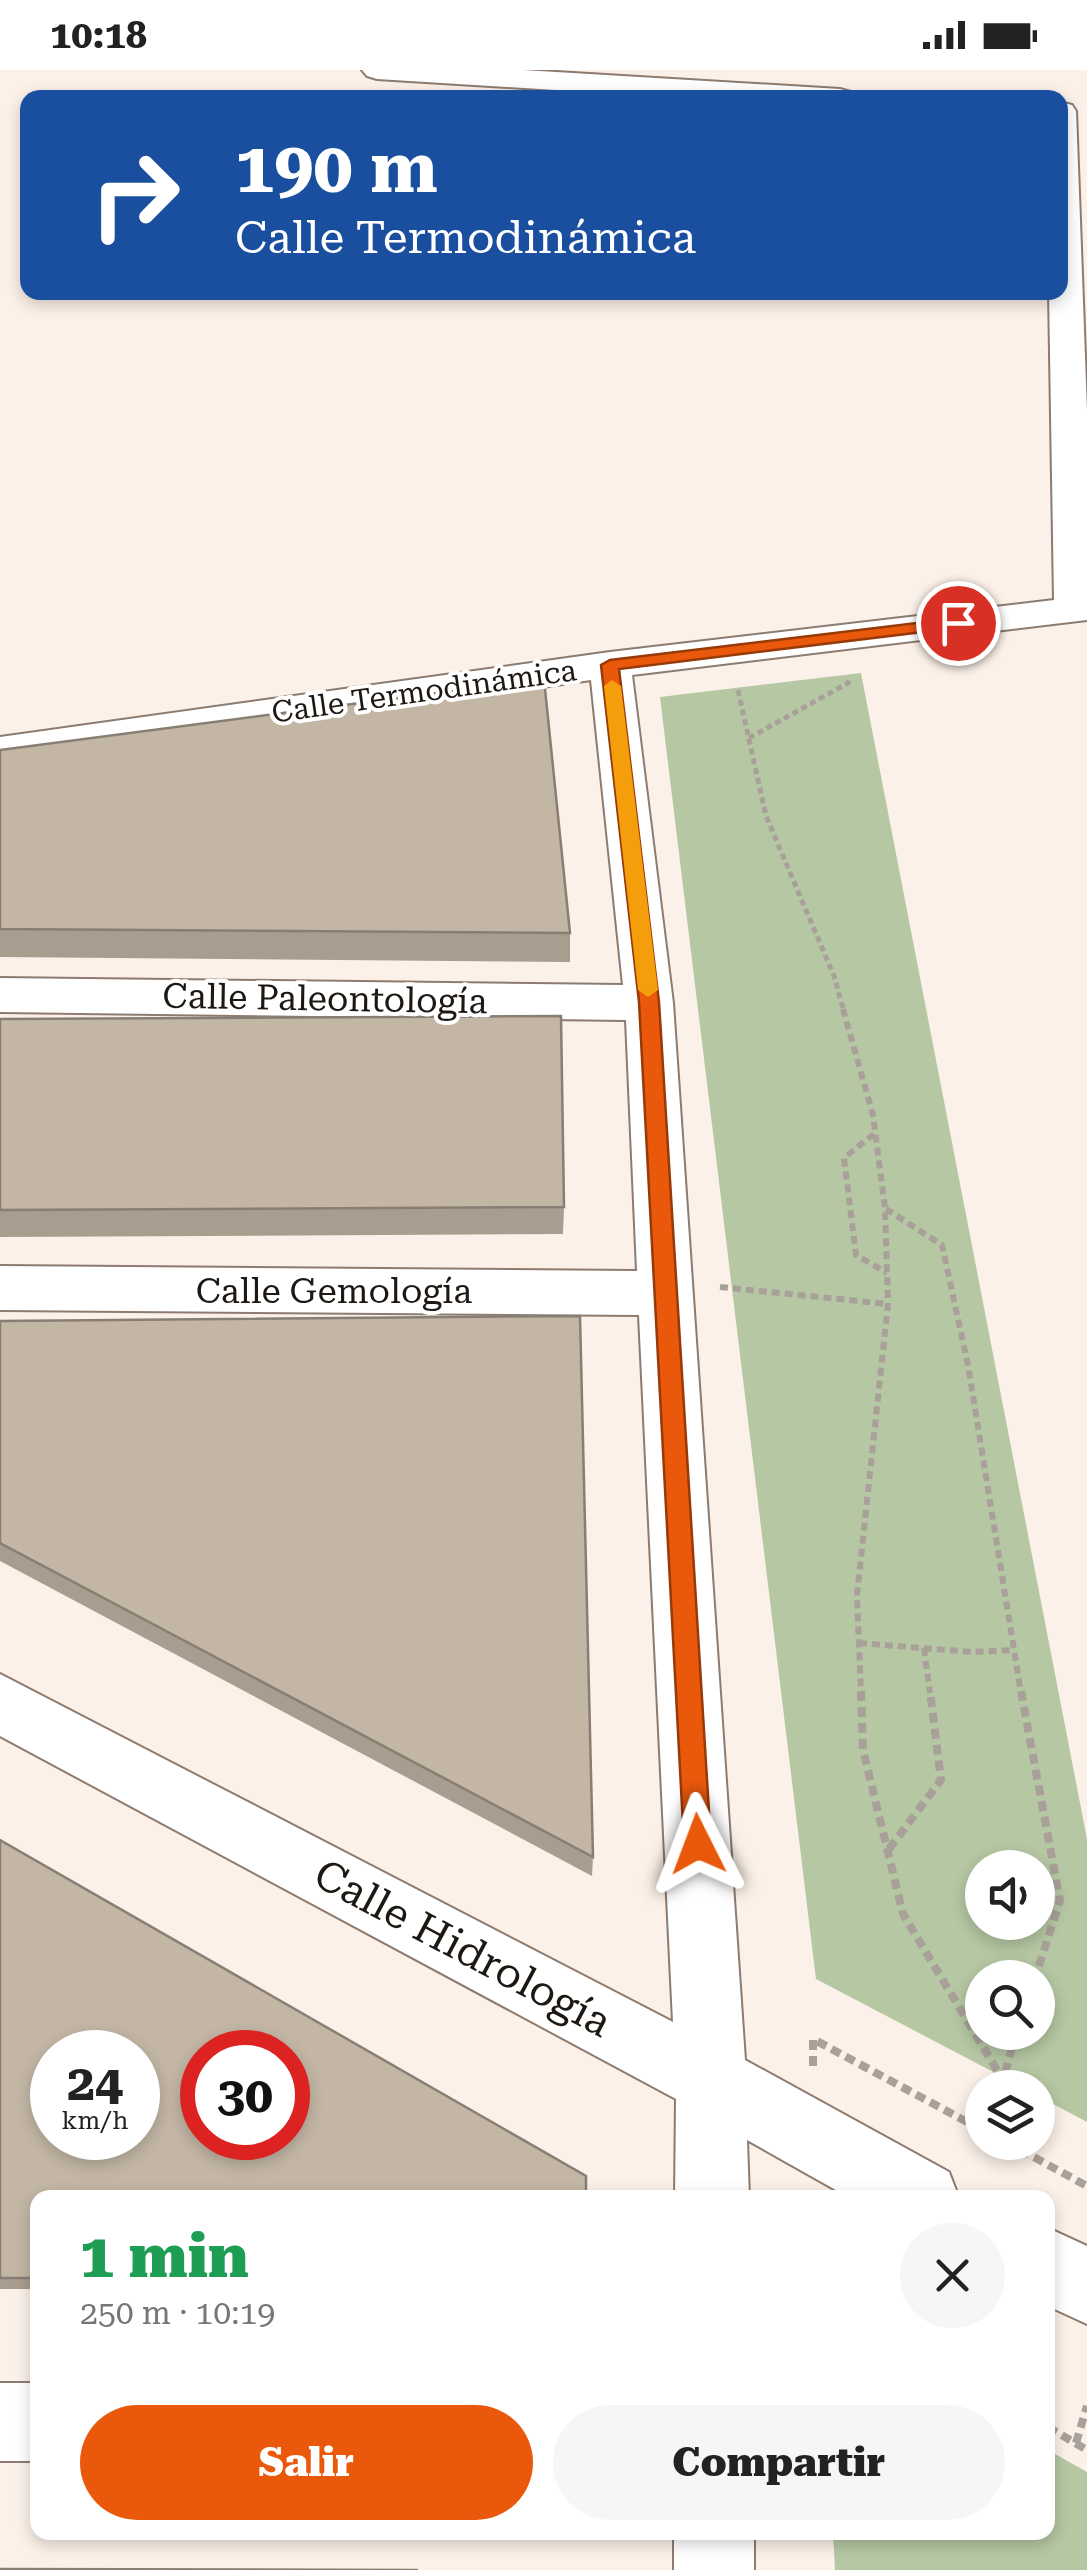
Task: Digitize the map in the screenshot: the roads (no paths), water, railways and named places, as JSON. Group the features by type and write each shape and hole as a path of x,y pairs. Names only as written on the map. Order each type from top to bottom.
{"street":[{"path":"377,70 708,90"},
{"path":"1067,300 1081,608"},
{"name":"Calle Termodinámica","path":"0,751 610,665 1081,608"},
{"path":"610,665 649,1002 688,1290 712,2190"},
{"name":"Calle Paleontología","path":"0,995 649,1002"},
{"name":"Calle Gemología","path":"0,1288 688,1290"},
{"name":"Calle Hidrología","path":"0,1703 711,2080 910,2190"},
{"path":"1055,2270 1087,2287"},
{"path":"0,2422 30,2422"},
{"path":"714,2540 714,2570"}]}
